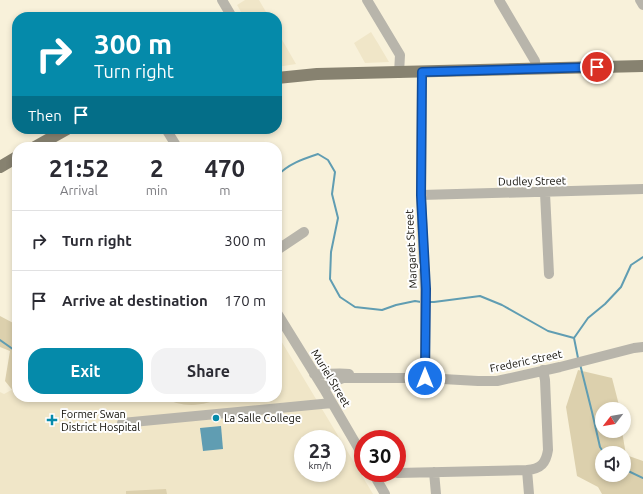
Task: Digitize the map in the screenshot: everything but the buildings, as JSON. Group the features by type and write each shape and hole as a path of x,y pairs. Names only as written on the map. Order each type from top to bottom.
{"main road":[{"path":"282,78 317,74 643,66"},
{"path":"45,142 58,134"},
{"path":"0,167 12,162"}],"street":[{"path":"222,0 229,12"},
{"path":"367,0 400,55 399,73"},
{"path":"499,0 535,61 536,69"},
{"path":"640,0 643,5"},
{"name":"Margaret Street","path":"422,72 421,195 426,289 425,378"},
{"name":"Dudley Street","path":"421,195 545,193 643,189"},
{"path":"545,193 549,274"},
{"path":"282,247 304,232"},
{"name":"Muriel Street","path":"282,321 354,441"},
{"name":"Frederic Street","path":"324,389 330,383 343,378 425,378 478,382 497,381 643,347"},
{"path":"406,473 535,470 541,467 545,463 548,450 545,380 543,370"},
{"name":"Frederic Street","path":"314,374 325,375 338,372 365,377"},
{"path":"122,423 332,403"},
{"path":"527,470 529,494"},
{"path":"434,472 436,494"},
{"path":"378,482 385,494"}],"shaded area":[{"path":"245,0 259,0 266,12 241,12 237,5"},
{"path":"371,32 389,62 365,63 354,43"},
{"path":"282,40 296,64 282,66"},
{"path":"0,316 12,322 12,390 5,381 10,351 0,347"},
{"name":"La Salle College","path":"282,342 335,430 294,430 294,482 346,482 346,449 354,462 354,482 366,482 373,494 0,494 0,392 4,394 12,390 12,402 282,402"},
{"path":"578,370 612,378 618,402 595,402 595,438 623,438 624,446 595,446 595,482 631,482 631,457 643,461 643,494 602,494 598,487 577,476 566,407"},
{"path":"173,402 210,402 192,405"},
{"path":"166,489 167,494 126,494 126,491"}],"water":[{"path":"221,426 223,449 203,451 200,428"}],"waterway":[{"path":"282,171 301,160 318,154 328,160 335,172 332,194 338,218 331,252 330,279 340,297 355,307 382,310 415,301 421,302"},
{"path":"574,338 588,318 605,304 621,287 631,265 643,257"},
{"path":"427,302 480,296 502,305 548,331 574,338"},
{"path":"574,338 578,358"},
{"path":"0,340 12,348"},
{"path":"580,364 600,446"},
{"path":"631,472 643,478"}],"place":[{"name":"La Salle College","path":"216,418"},
{"name":"Former Swan District Hospital","path":"52,420"}],"route":[{"path":"425,378 426,289 421,195 422,72 597,67"}]}
